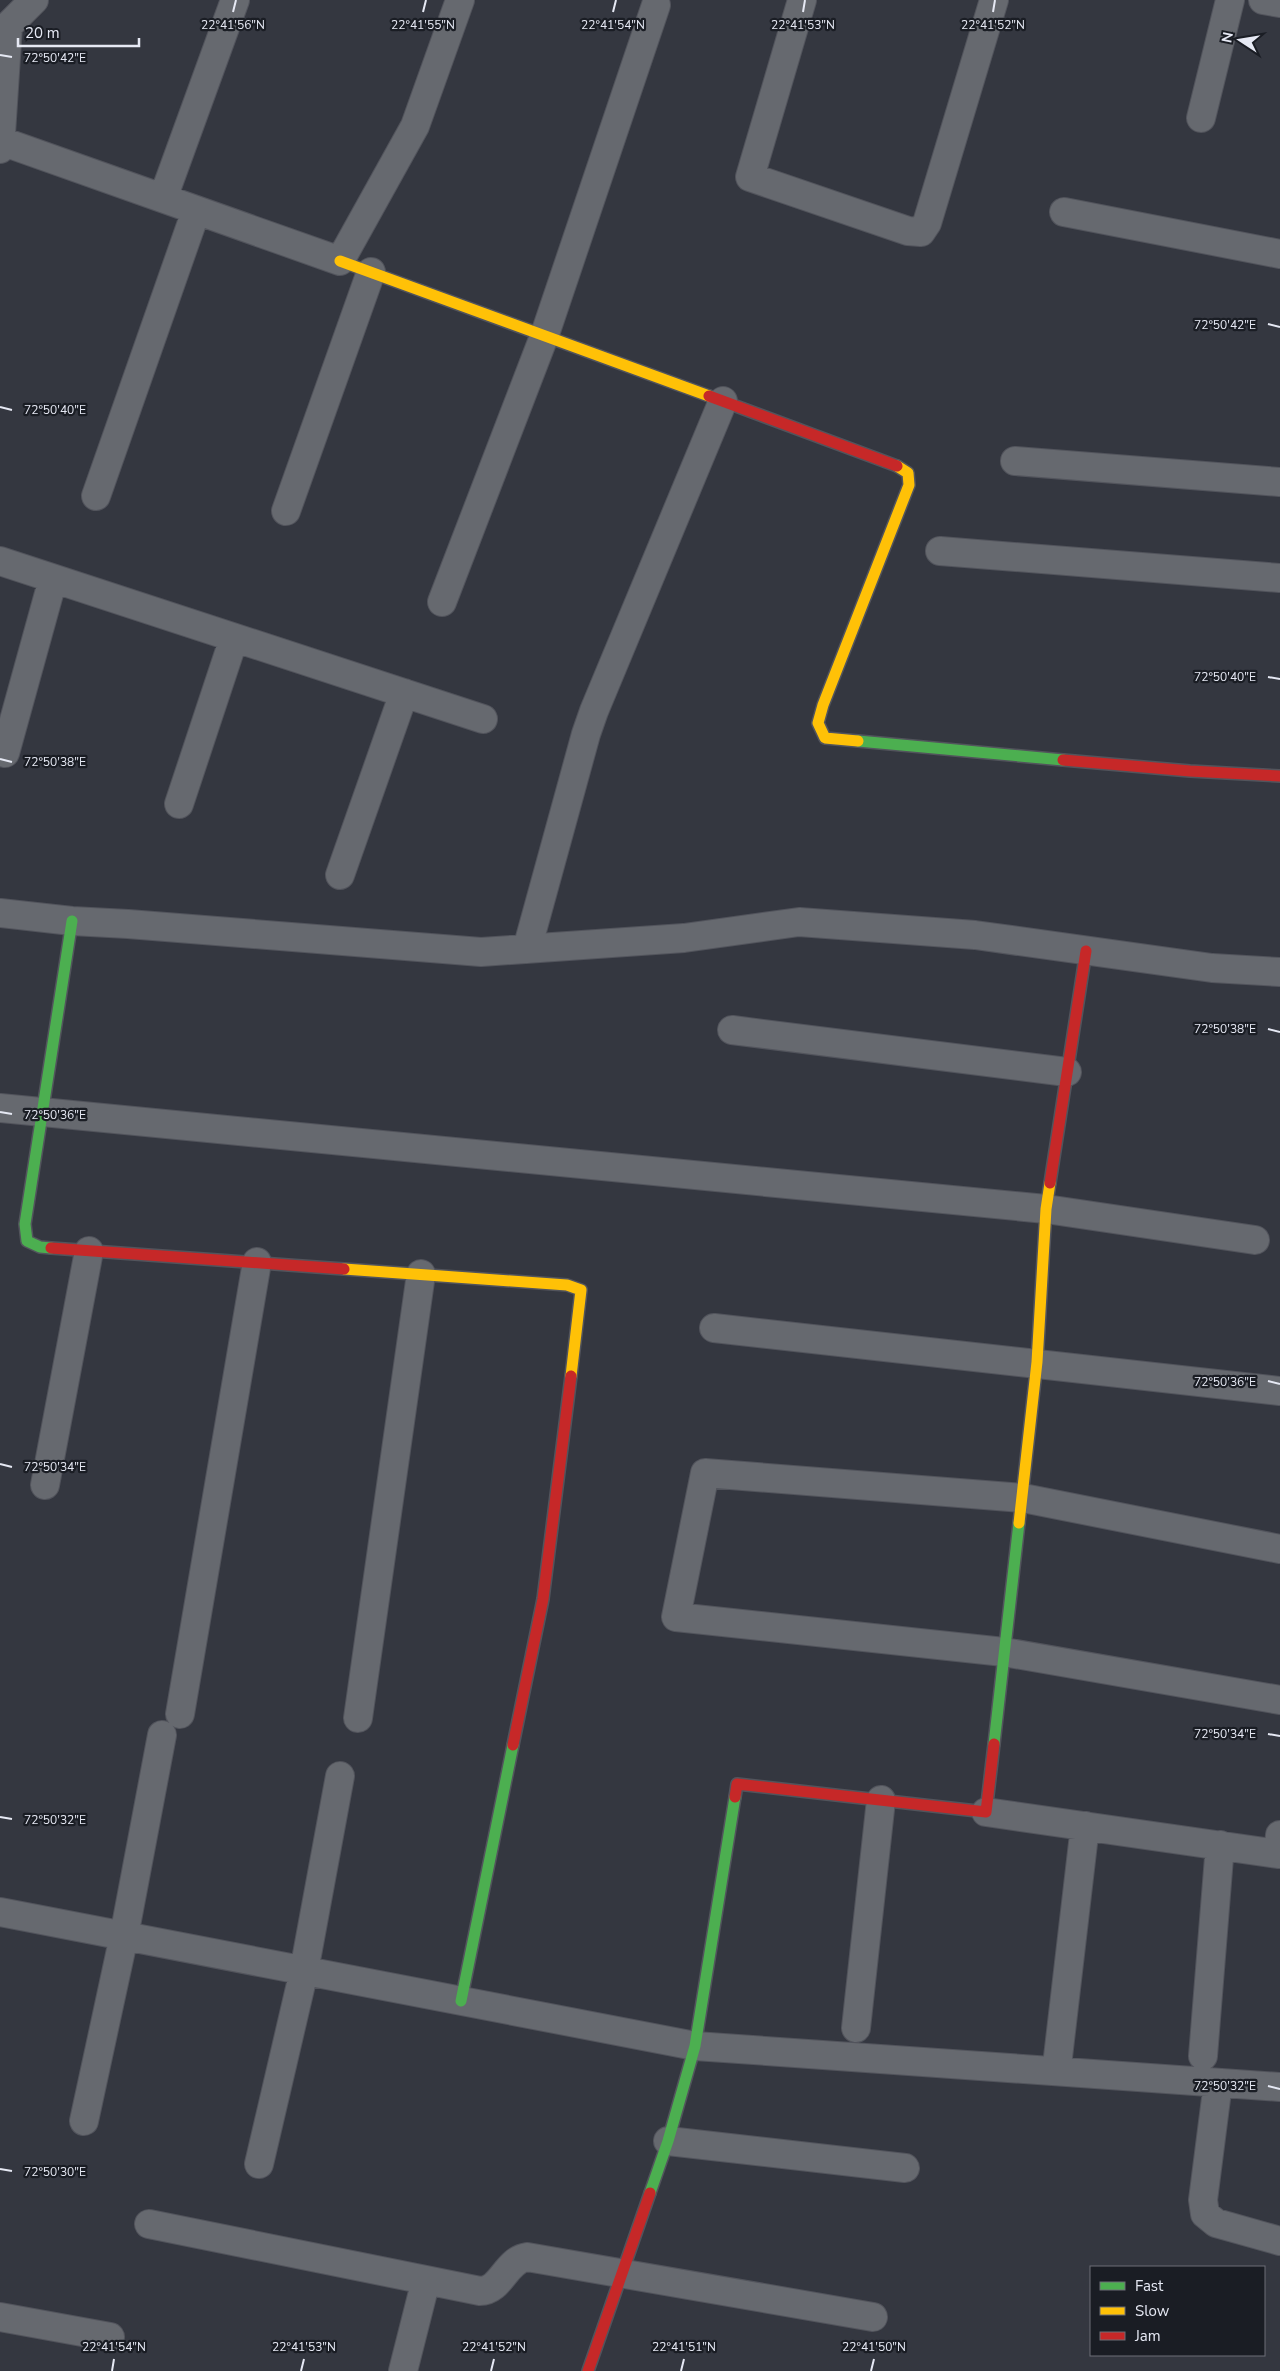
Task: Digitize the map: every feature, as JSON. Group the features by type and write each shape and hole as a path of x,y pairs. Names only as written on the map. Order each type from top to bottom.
{"street":[{"path":"34,0 4,25 1,145 163,198 545,334 900,467 908,473 909,485 823,705 818,723 825,738 1190,771 1280,776"},
{"path":"163,198 234,0"},
{"path":"340,261 415,126 460,0"},
{"path":"802,0 750,177 908,231 921,232 927,223 994,0"},
{"path":"1201,118 1230,0"},
{"path":"1263,0 1280,3"},
{"path":"442,602 545,334 656,5"},
{"path":"96,496 196,211"},
{"path":"1064,212 1280,254"},
{"path":"286,511 371,272"},
{"path":"527,949 591,718 723,401"},
{"path":"1015,462 1280,482"},
{"path":"940,551 1280,578"},
{"path":"0,561 483,719"},
{"path":"5,754 53,578"},
{"path":"179,804 234,638"},
{"path":"340,875 404,693"},
{"path":"0,913 72,921 481,952 684,938 799,922 975,936 1212,968 1280,972"},
{"path":"72,921 25,1224 27,1242 40,1247 567,1285 581,1290 581,1302 542,1599 461,2001"},
{"path":"986,1812 1037,1362 1046,1209 1086,951"},
{"path":"732,1030 1067,1072"},
{"path":"0,1108 1046,1209 1255,1240"},
{"path":"45,1485 89,1251"},
{"path":"180,1714 257,1262"},
{"path":"358,1718 421,1274"},
{"path":"714,1328 1037,1362 1280,1391"},
{"path":"1280,1549 1023,1498 705,1473 676,1617 1004,1652 1280,1700"},
{"path":"84,2120 124,1936 162,1735"},
{"path":"259,2164 304,1971 340,1776"},
{"path":"588,2371 668,2141 695,2046 737,1784 986,1812 1278,1854 1280,1835"},
{"path":"856,2028 881,1800"},
{"path":"1058,2057 1085,1826"},
{"path":"1203,2056 1220,1845"},
{"path":"0,1912 695,2046 1280,2087"},
{"path":"1218,2083 1203,2200 1205,2214 1216,2224 1280,2241"},
{"path":"668,2141 906,2168"},
{"path":"149,2224 486,2291 493,2287 519,2258 527,2257 873,2317"},
{"path":"403,2371 426,2280"},
{"path":"0,2317 110,2337"}],"traffic: fast":[{"path":"858,741 1063,760"},
{"path":"51,1248 40,1247 27,1241 25,1224 72,921"},
{"path":"994,1744 1019,1523"},
{"path":"461,2001 513,1745"},
{"path":"650,2193 668,2141 695,2046 735,1797"}],"traffic: slow":[{"path":"340,261 709,396"},
{"path":"858,741 825,738 818,723 823,705 909,485 908,473 897,466"},
{"path":"1019,1523 1037,1362 1046,1209 1050,1183"},
{"path":"344,1269 567,1285 581,1290 571,1376"}],"traffic: jam":[{"path":"709,396 897,466"},
{"path":"1063,760 1190,771 1280,776"},
{"path":"1050,1183 1086,951"},
{"path":"51,1248 344,1269"},
{"path":"513,1745 543,1599 571,1376"},
{"path":"735,1797 737,1784 986,1812 994,1744"},
{"path":"588,2371 650,2193"}]}
